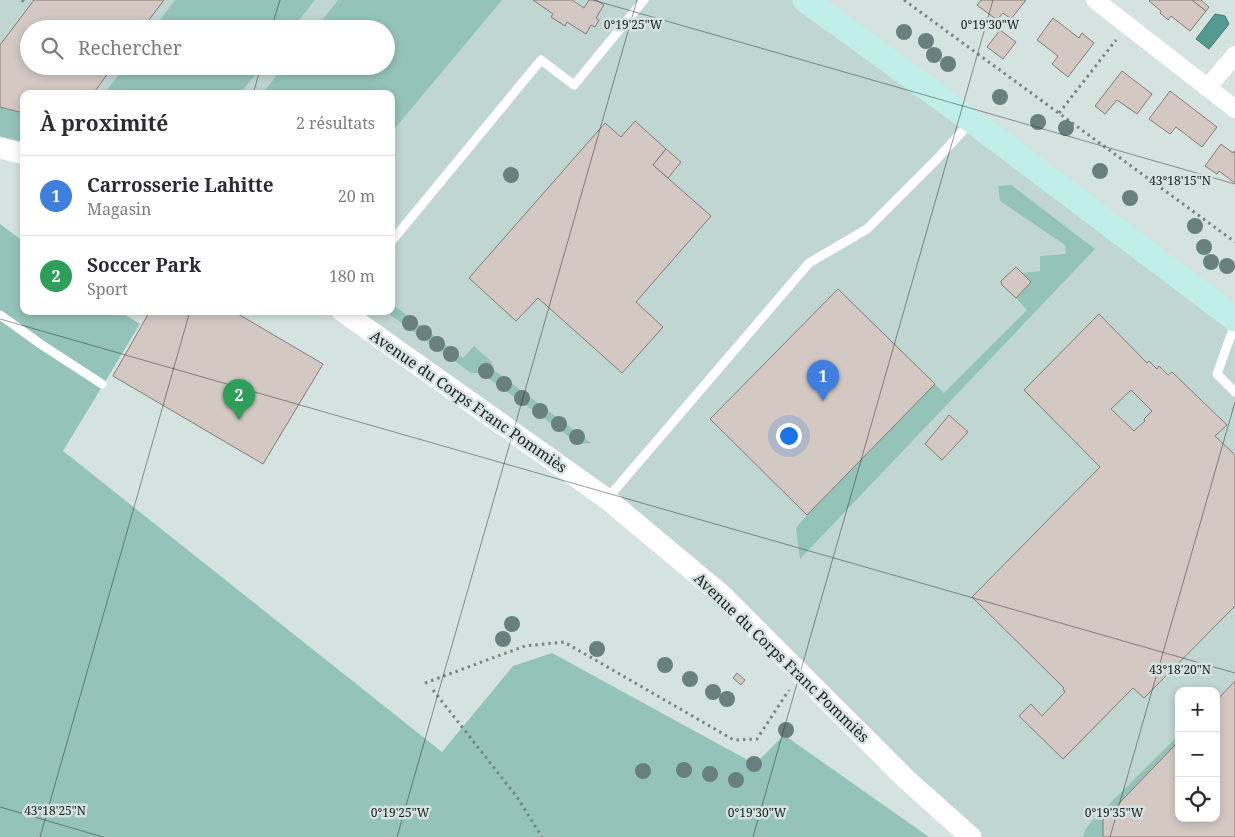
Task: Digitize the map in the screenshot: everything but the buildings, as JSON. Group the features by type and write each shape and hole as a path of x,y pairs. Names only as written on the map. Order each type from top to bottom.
{"main road":[{"path":"805,0 972,121 1235,319"}],"street":[{"path":"1094,0 1235,109"},
{"path":"1207,88 1235,55"},
{"path":"0,148 20,153"},
{"name":"Avenue du Corps Franc Pommiès","path":"348,315 607,499 722,595 907,780 971,837"}],"lane":[{"path":"395,237 541,60 574,85 644,0"},
{"path":"607,499 808,263 867,229 972,121"},
{"path":"0,315 102,384"},
{"path":"1235,324 1217,374 1235,392"}],"path":[{"path":"904,0 1235,242"},
{"path":"1059,113 1127,26"},
{"path":"425,683 524,646 564,642 734,740 749,740 757,739 801,673"},
{"path":"433,690 517,796 542,837"}],"shaded area":[{"path":"0,0 805,0 1235,319 1235,837 971,837 722,595 347,315 395,315 395,90 20,90 20,153 0,148"},
{"path":"175,0 315,0 299,20 160,20"},
{"path":"338,0 502,0 395,128 395,90 265,90 277,75 395,75 395,20 322,20"},
{"path":"1215,14 1225,16 1229,24 1209,49 1196,39"},
{"path":"118,75 255,75 243,90 107,90"},
{"path":"0,107 20,112 20,141 0,136"},
{"path":"1011,185 1095,249 800,559 796,528 807,515 935,384 944,393 1027,310 1016,298 1031,282 1022,273 1040,271 1040,256 1066,254 1065,245 1000,201 998,186"},
{"path":"0,224 20,239 20,315 125,315 140,324 63,451 442,752 513,666 552,653 755,764 784,735 929,837 0,837"},
{"path":"395,306 463,358 474,346 493,363 490,367 591,443 579,444 481,373 471,373 391,315 395,315"},
{"path":"1175,739 1175,745 1103,820 1103,837 1083,837 1085,830"}],"place":[{"name":"Carrosserie Lahitte","path":"823,401"},
{"name":"Soccer Park","path":"239,420"}]}
